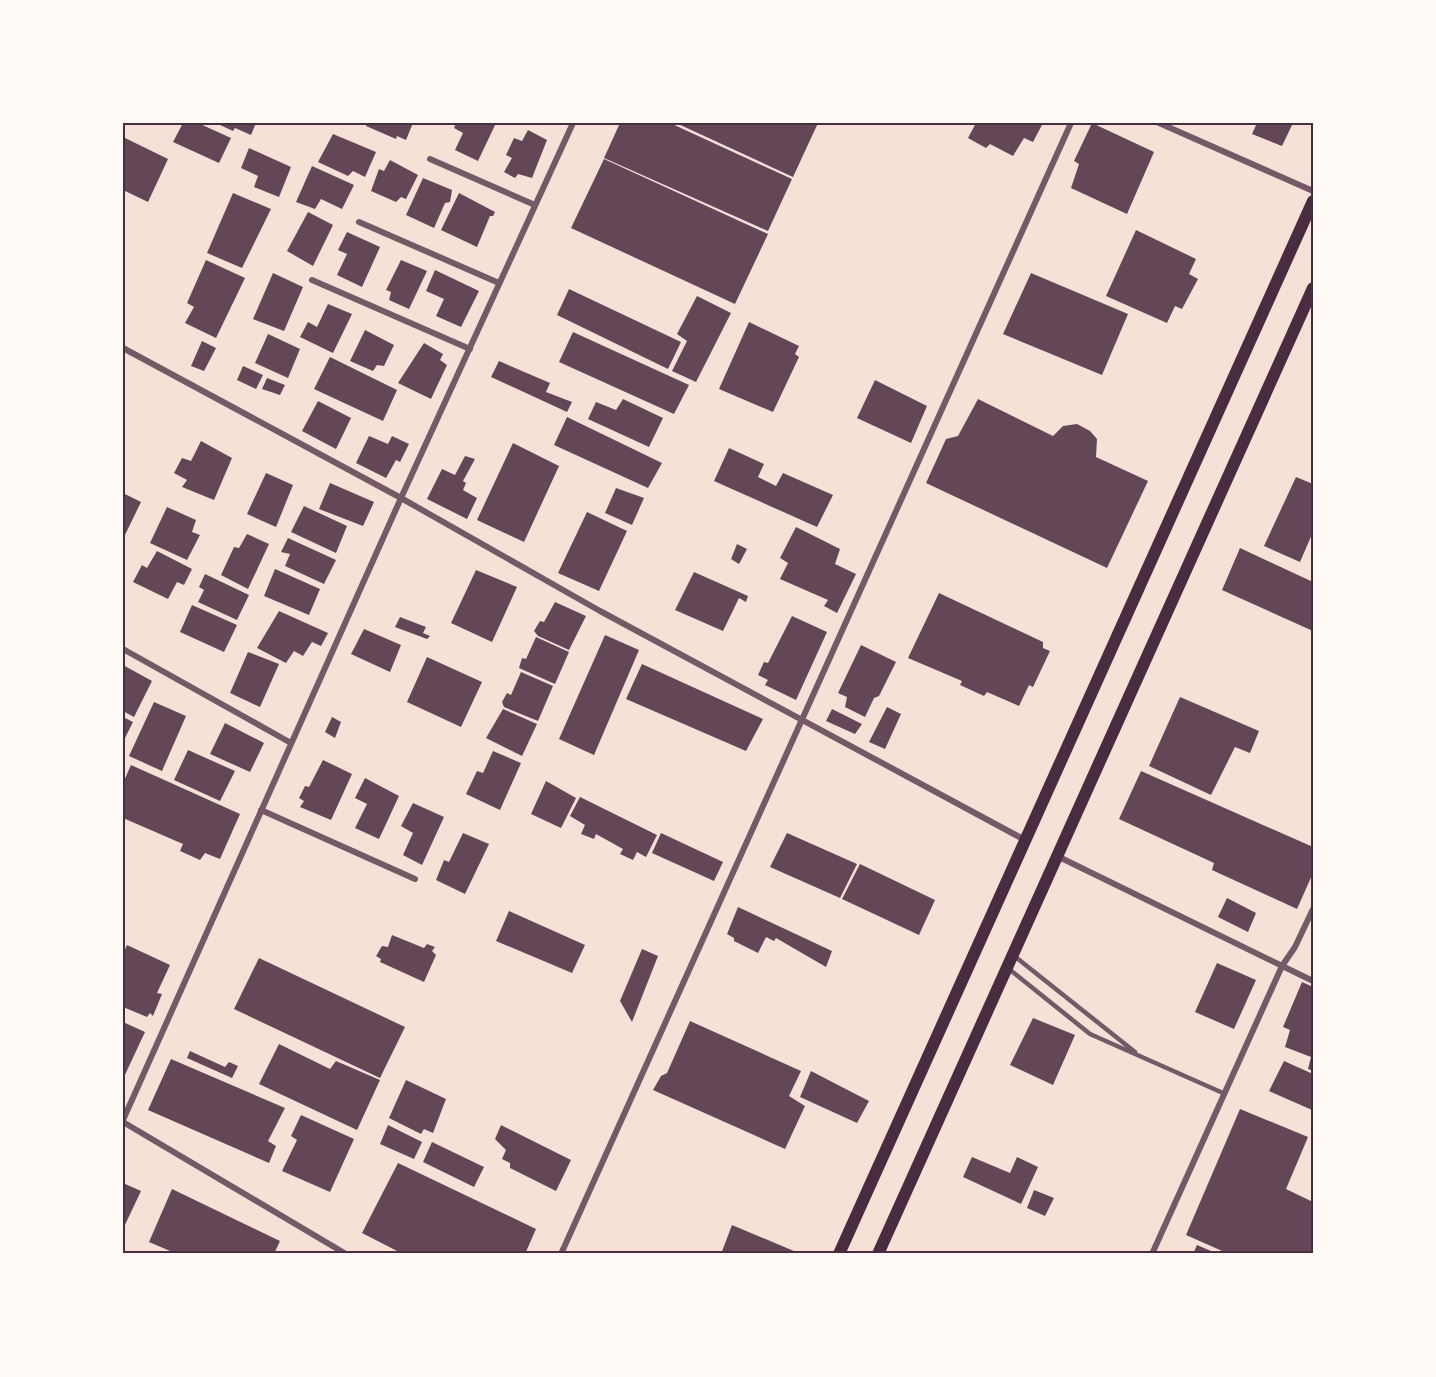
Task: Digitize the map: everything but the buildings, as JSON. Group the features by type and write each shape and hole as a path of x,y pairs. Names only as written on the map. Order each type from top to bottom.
{"main road":[{"path":"839,1254 1313,201"},
{"path":"878,1254 1313,288"}],"street":[{"path":"346,1254 123,1121 401,498 573,123"},
{"path":"561,1254 1071,123"},
{"path":"1159,123 1313,191"},
{"path":"430,159 535,205"},
{"path":"359,222 499,283"},
{"path":"312,280 470,349"},
{"path":"123,348 401,498 600,611 1026,840"},
{"path":"123,649 291,743"},
{"path":"261,810 415,879"},
{"path":"1057,856 1313,981"},
{"path":"1152,1254 1282,966 1295,947 1313,909"}],"lane":[{"path":"1013,955 1142,1057"},
{"path":"1007,968 1090,1034 1223,1093"}]}
